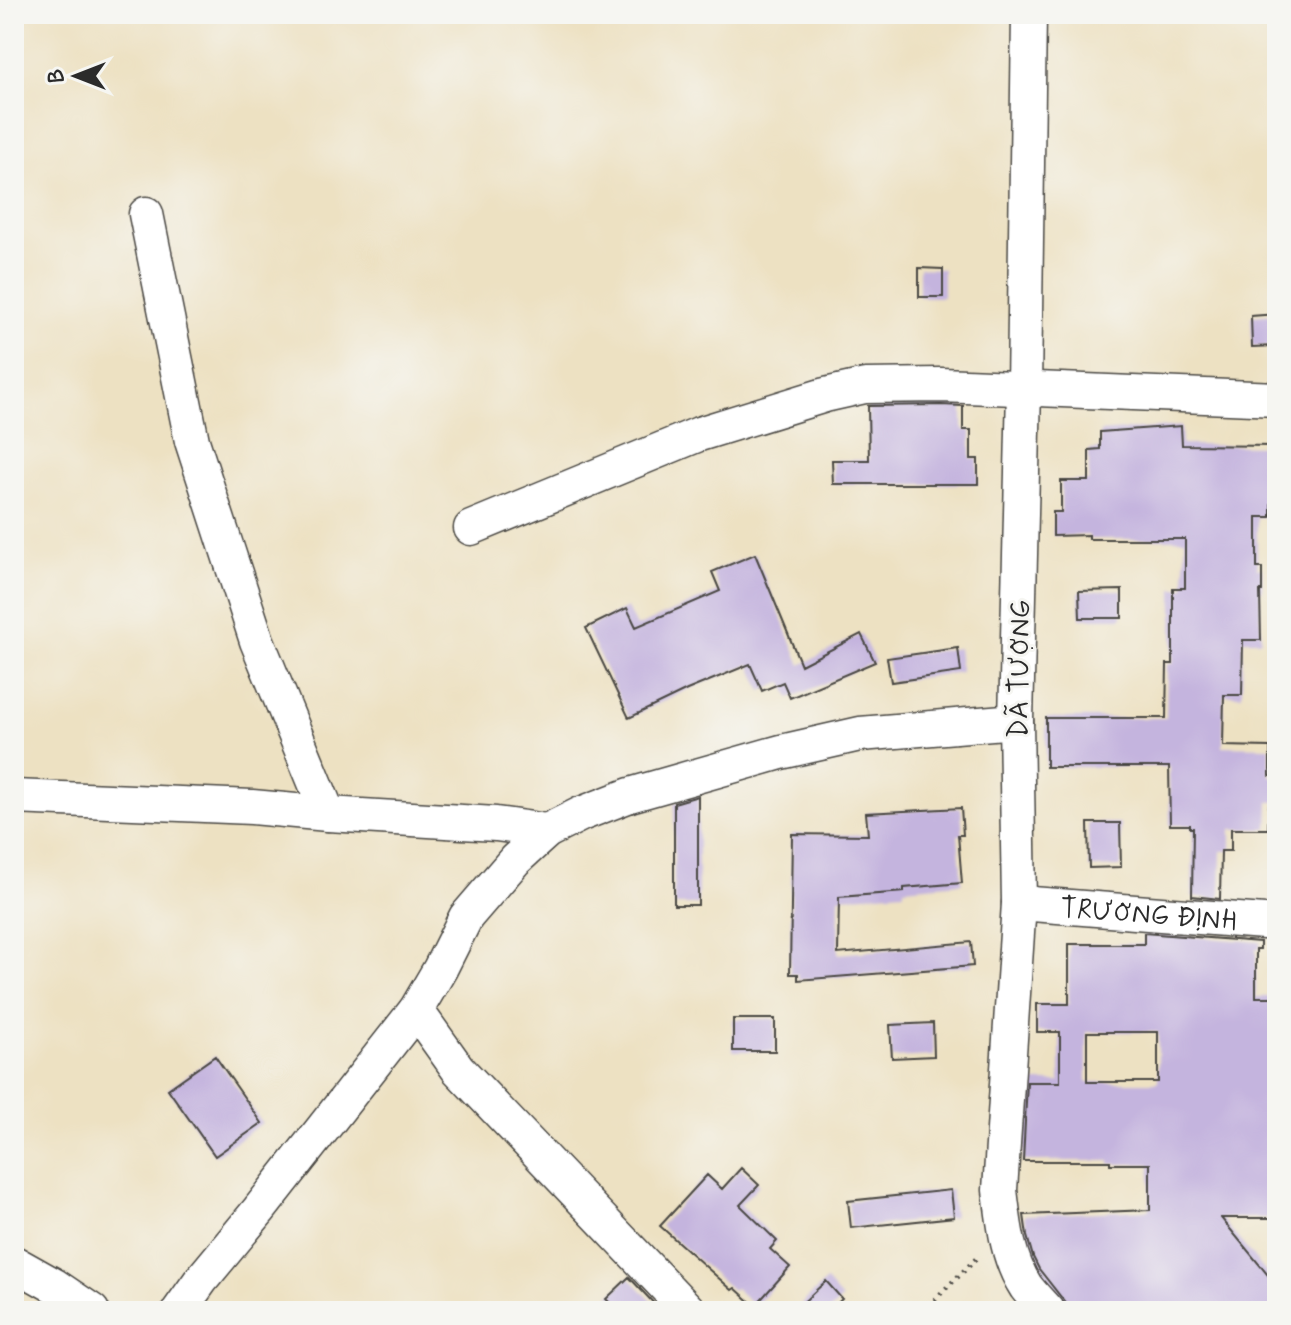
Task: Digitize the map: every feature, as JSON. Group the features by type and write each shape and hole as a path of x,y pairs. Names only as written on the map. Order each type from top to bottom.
{"street":[{"name":"DÃ TƯỢNG","path":"1029,14 1016,721 1019,903 1000,1190 1005,1232 1014,1261 1026,1287 1047,1311"},
{"path":"146,214 192,441 257,641 328,814"},
{"path":"471,528 699,434 825,395 865,386 941,385 1277,399"},
{"path":"179,1311 416,1010 466,917 515,860 547,831 630,795 781,752 860,734 1016,721"},
{"path":"14,797 252,807 496,824 547,831"},
{"name":"TRƯƠNG ĐỊNH","path":"1019,903 1277,923"},
{"path":"416,1010 458,1069 689,1311"},
{"path":"14,1263 92,1311"}],"path":[{"path":"923,1311 1005,1232"}],"building":[{"path":"919,268 943,269 943,297 919,297"},
{"path":"1277,314 1277,346 1252,347 1251,316"},
{"path":"868,406 963,406 963,430 971,430 971,459 978,459 978,484 833,484 832,460 869,460"},
{"path":"1181,426 1182,445 1277,446 1277,484 1271,483 1271,517 1257,517 1257,568 1262,568 1261,640 1243,640 1242,695 1224,695 1223,746 1270,747 1270,776 1276,777 1276,802 1269,802 1268,829 1231,829 1231,851 1221,851 1220,899 1192,896 1193,828 1190,825 1170,825 1169,767 1046,767 1046,718 1166,718 1167,664 1173,664 1173,588 1185,588 1185,539 1053,536 1053,512 1061,512 1061,481 1089,481 1089,450 1100,449 1100,432"},
{"path":"755,554 801,665 861,634 875,662 790,698 783,682 762,691 750,664 629,718 586,628 627,608 636,627 720,591 712,572"},
{"path":"1122,590 1122,618 1080,618 1079,591"},
{"path":"958,648 961,672 891,682 887,658"},
{"path":"698,796 698,905 674,905 674,803"},
{"path":"961,808 963,835 958,835 962,883 839,897 838,954 971,942 973,966 798,980 798,974 790,974 792,834 868,835 866,813"},
{"path":"1088,823 1120,823 1121,867 1089,868"},
{"path":"1144,933 1260,942 1260,949 1256,949 1256,997 1276,997 1277,1218 1221,1218 1277,1286 1277,1311 1072,1311 1033,1257 1024,1215 1150,1210 1150,1164 1023,1161 1027,1082 1060,1082 1060,1032 1037,1032 1037,1004 1069,1004 1069,944 1144,944","holes":["1087,1032 1158,1032 1158,1082 1087,1082"]},
{"path":"733,1019 775,1019 775,1051 733,1051"},
{"path":"933,1023 934,1056 892,1058 890,1025"},
{"path":"215,1056 262,1123 215,1156 168,1089"},
{"path":"741,1168 759,1185 740,1205 777,1241 770,1249 790,1267 755,1306 735,1288 732,1290 660,1226 707,1175 722,1189"},
{"path":"951,1190 954,1217 851,1228 848,1201"},
{"path":"629,1277 661,1311 618,1311 606,1299"},
{"path":"826,1281 842,1299 829,1311 794,1311"}]}
